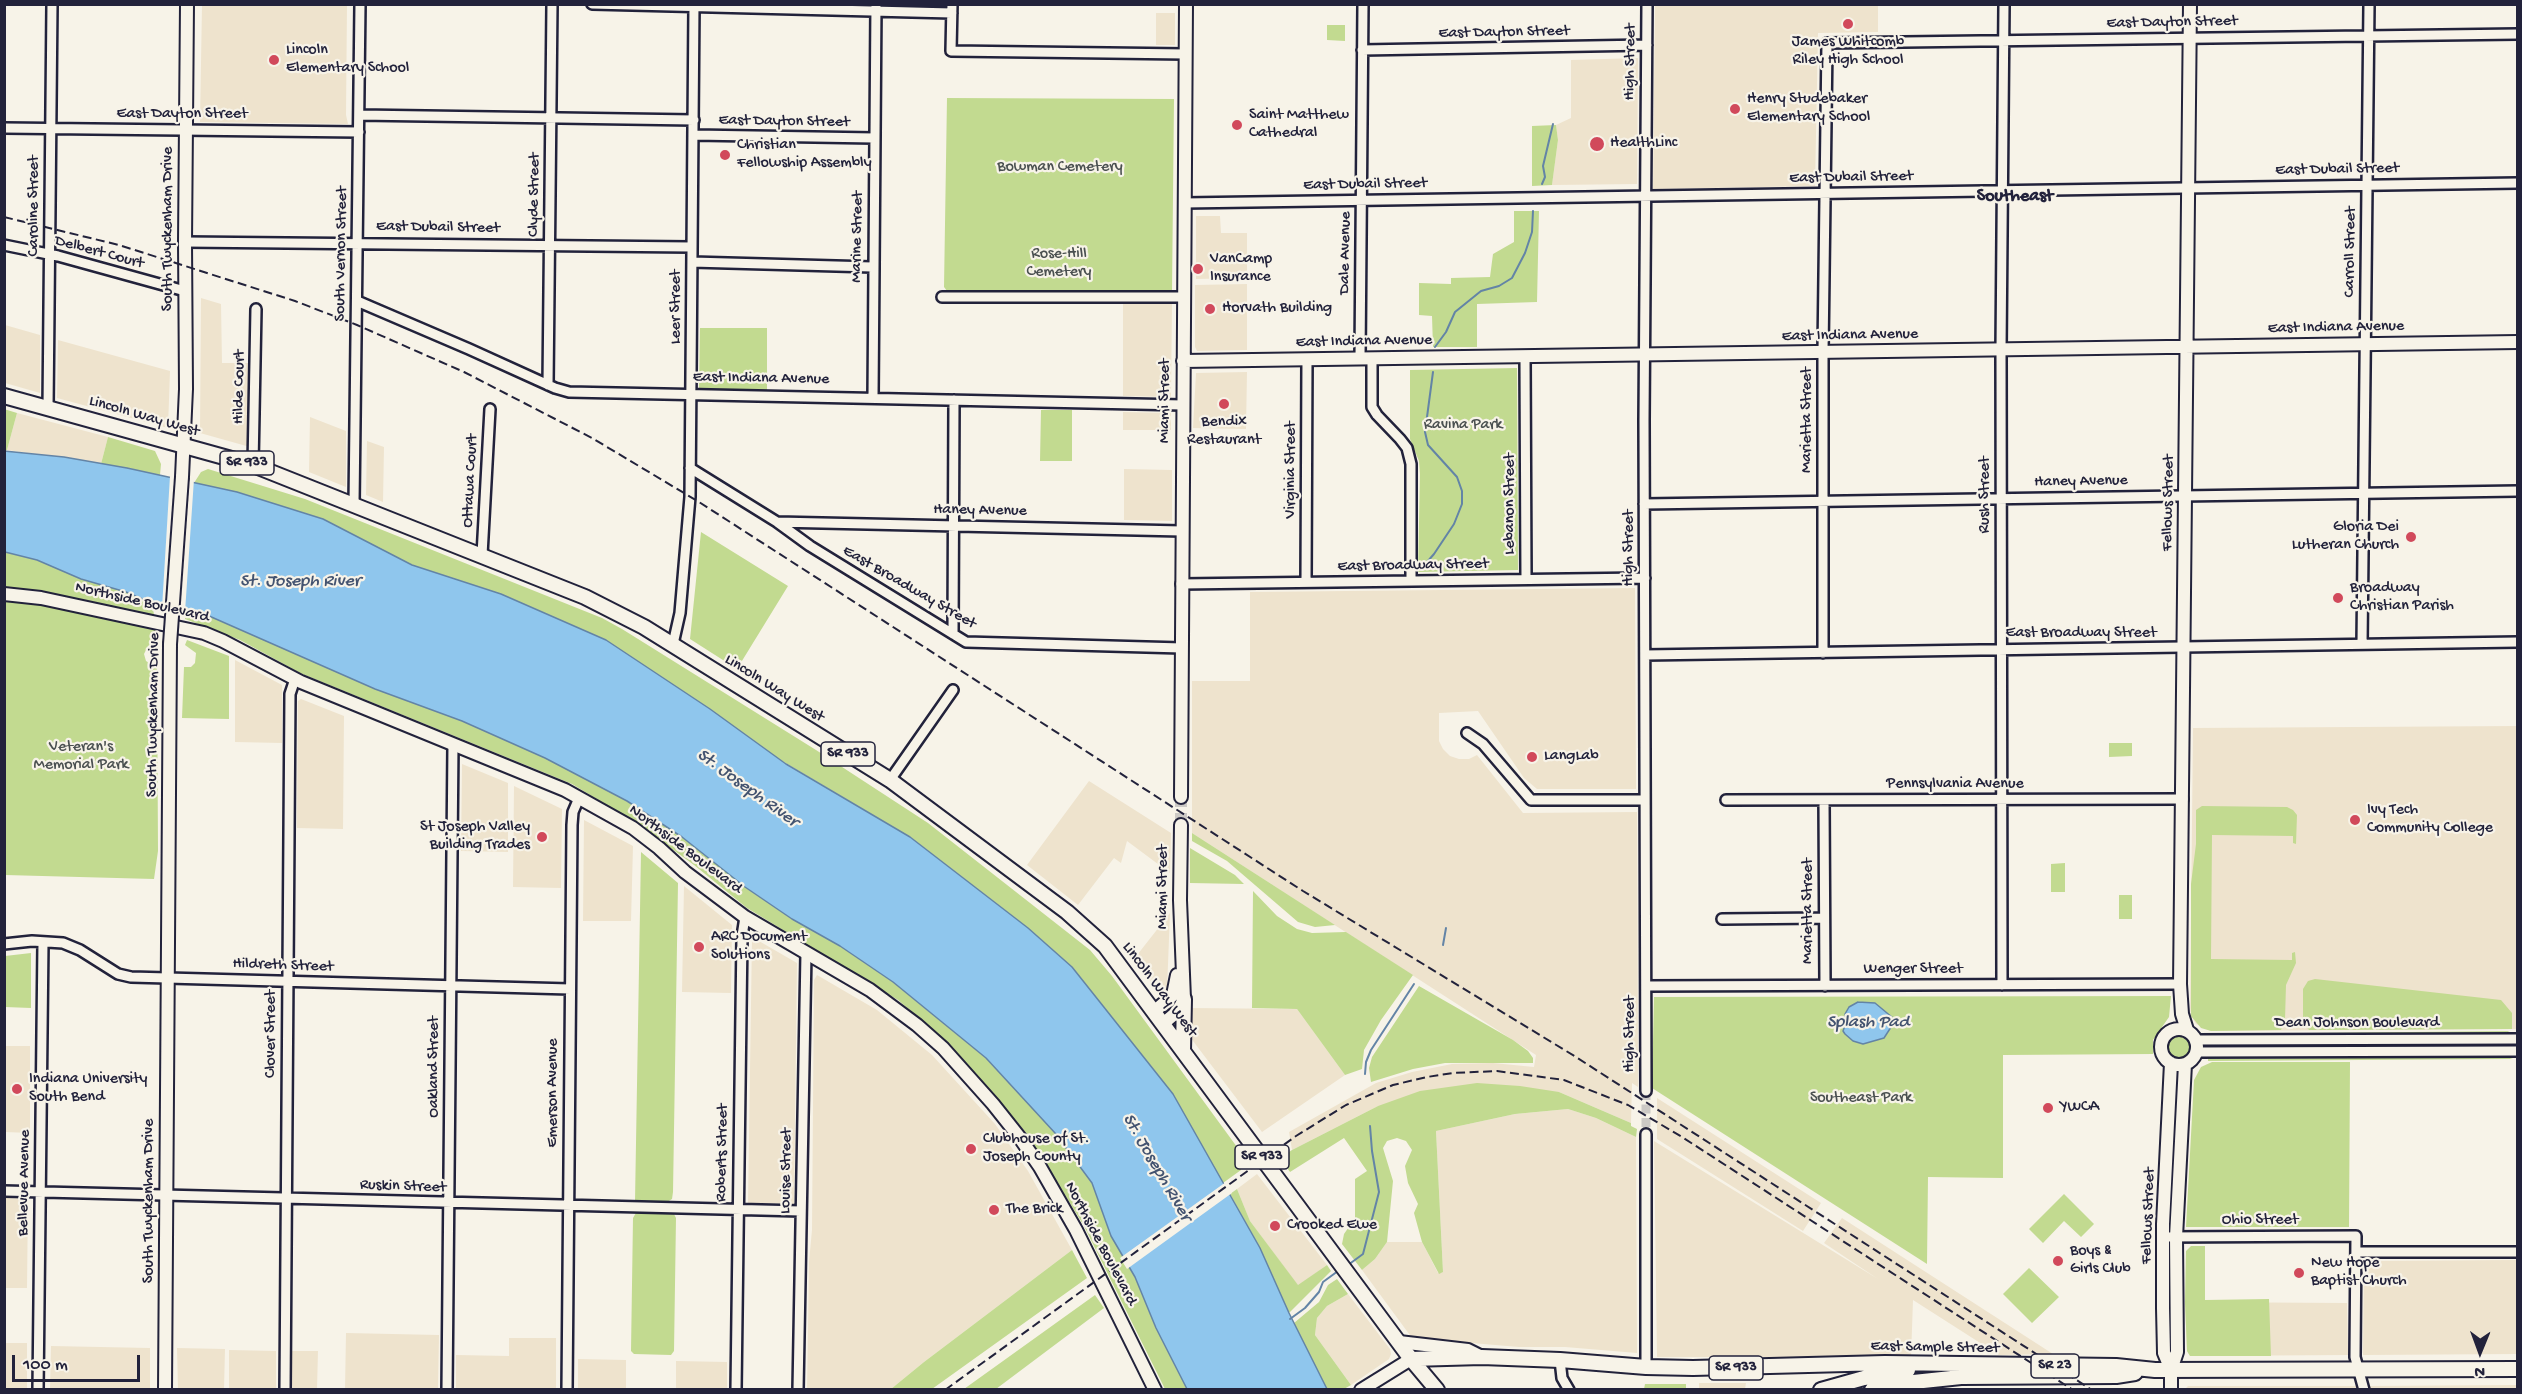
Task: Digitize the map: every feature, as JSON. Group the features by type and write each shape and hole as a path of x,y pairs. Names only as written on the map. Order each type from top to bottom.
{"main road":[{"name":"Lincoln Way West","path":"4,396 253,465 482,555 616,611 890,780 931,808 1088,930 1115,958 1411,1359 1437,1389"},
{"path":"1183,1050 1184,999"},
{"name":"East Sample Street","path":"1411,1359 1482,1357 1560,1359 1646,1367 1735,1368 1825,1364 2116,1366 2155,1370 2517,1369"},
{"name":"Lincoln Way West","path":"1411,1359 1424,1389"},
{"name":"SR 23","path":"1821,1389 1901,1371 1958,1365"},
{"name":"SR 23","path":"1872,1389 1961,1377 2116,1376 2155,1370"}],"street":[{"name":"Caroline Street","path":"48,408 52,4"},
{"name":"South Twyckenham Drive","path":"165,1389 170,644 184,446 187,4"},
{"name":"South Vernon Street","path":"354,504 360,4"},
{"name":"Clyde Street","path":"548,385 552,4"},
{"path":"592,4 952,9 951,51 1186,54"},
{"name":"Miami Street","path":"1181,797 1186,4"},
{"name":"Dale Avenue","path":"1363,4 1361,200 1366,358 1372,407 1407,448 1411,464 1411,580"},
{"name":"High Street","path":"1646,1091 1644,355 1647,4"},
{"name":"Rush Street","path":"2002,985 2001,350 2004,4"},
{"name":"Fellows Street","path":"2187,1030 2180,1002 2180,984 2190,4"},
{"name":"Carroll Street","path":"2362,644 2369,4"},
{"name":"Leer Street","path":"673,645 679,626 690,468 694,6"},
{"name":"Marine Street","path":"873,398 872,267 876,8"},
{"name":"East Dayton Street","path":"1827,43 2517,34"},
{"name":"Marietta Street","path":"1823,652 1824,193 1827,43"},
{"name":"East Dayton Street","path":"1362,50 1647,45"},
{"name":"East Dayton Street","path":"359,115 694,120"},
{"name":"East Dayton Street","path":"4,128 359,132"},
{"name":"East Dayton Street","path":"694,135 874,138"},
{"name":"East Dubail Street","path":"1184,203 2517,183"},
{"name":"East Dubail Street","path":"185,242 691,247"},
{"name":"Delbert Court","path":"4,245 185,291"},
{"path":"692,262 872,267"},
{"path":"942,297 1183,297"},
{"name":"East Indiana Avenue","path":"357,301 568,392 1183,405"},
{"name":"Hilde Court","path":"253,465 256,309"},
{"name":"East Indiana Avenue","path":"1183,361 2517,342"},
{"name":"Lebanon Street","path":"1525,356 1526,579"},
{"name":"Virginia Street","path":"1306,582 1307,359"},
{"path":"953,634 954,400"},
{"name":"Ottawa Court","path":"482,555 490,409"},
{"name":"East Broadway Street","path":"690,468 777,522 810,546 966,642 1182,648"},
{"name":"Haney Avenue","path":"1644,504 2517,491"},
{"name":"Haney Avenue","path":"777,522 1182,531"},
{"name":"East Broadway Street","path":"1181,584 1645,578"},
{"name":"Northside Boulevard","path":"4,594 41,598 204,633 295,679 511,767 579,798 633,828 745,917 870,990 917,1025 943,1048 995,1106 1024,1145 1058,1197 1155,1389"},
{"name":"East Broadway Street","path":"1645,655 2517,642"},
{"name":"Clover Street","path":"285,1389 290,694 295,679"},
{"path":"890,780 953,690"},
{"path":"1467,733 1484,744 1531,800 1645,800"},
{"name":"Oakland Street","path":"447,1389 453,744"},
{"name":"Emerson Avenue","path":"567,1389 572,825 573,812 579,798"},
{"name":"Pennsylvania Avenue","path":"1726,800 2183,799"},
{"name":"Marietta Street","path":"1824,800 1825,986"},
{"name":"Miami Street","path":"1181,825 1181,950 1184,999"},
{"name":"Roberts Street","path":"736,1389 741,936 745,917"},
{"path":"1722,919 1824,918"},
{"name":"Hildreth Street","path":"4,944 43,942 74,947 124,976 570,989"},
{"name":"Bellevue Avenue","path":"38,1389 43,942"},
{"name":"Miami Street","path":"1155,1011 1173,995 1181,950"},
{"name":"Louise Street","path":"798,1389 806,953"},
{"name":"Wenger Street","path":"1646,986 2180,984"},
{"path":"1164,1023 1178,1011 1184,999"},
{"name":"Fellows Street","path":"2170,1030 2180,1002"},
{"path":"2180,1028 2187,1030 2196,1046 2185,1064 2171,1063 2164,1058 2162,1040 2170,1030 2180,1028"},
{"name":"Dean Johnson Boulevard","path":"2196,1046 2517,1039"},
{"name":"Dean Johnson Boulevard","path":"2196,1046 2517,1051"},
{"name":"Fellows Street","path":"2171,1063 2170,1237 2177,1352 2171,1370 2171,1389"},
{"name":"Fellows Street","path":"2170,1237 2185,1064"},
{"path":"1646,1134 1646,1367"},
{"name":"Ruskin Street","path":"4,1191 801,1212"},
{"name":"Ohio Street","path":"2170,1237 2356,1236 2356,1252"},
{"path":"2364,1389 2355,1357 2356,1252 2517,1252"},
{"path":"1399,1342 1468,1350 1482,1357"},
{"name":"East Sample Street","path":"1361,1389 1411,1359"},
{"path":"1560,1359 1560,1373 1569,1389"}],"shaded area":[{"name":"Lincoln Elementary School","path":"202,5 347,5 346,115 348,124 200,122"},
{"name":"Henry Studebaker Elementary School","path":"1655,5 1878,5 1878,32 1818,33 1815,186 1653,189"},
{"path":"1156,13 1175,13 1175,45 1156,45"},
{"path":"1638,58 1637,184 1552,185 1558,140 1556,125 1571,118 1571,60"},
{"path":"1196,216 1220,216 1221,233 1247,233 1247,278 1196,279"},
{"path":"1247,284 1247,350 1197,351 1195,347 1195,285"},
{"path":"201,298 221,304 222,363 250,363 250,447 200,433"},
{"path":"1123,304 1172,304 1171,397 1123,396"},
{"path":"5,325 40,335 40,393 5,383"},
{"path":"58,340 170,371 168,428 57,398"},
{"path":"1247,372 1246,429 1193,428 1196,373"},
{"path":"1123,412 1171,413 1171,430 1123,430"},
{"path":"17,413 108,437 101,464 7,450"},
{"path":"310,417 346,431 346,487 309,472"},
{"path":"367,441 384,447 383,502 366,495"},
{"path":"1124,469 1172,470 1172,521 1124,520"},
{"path":"1635,588 1636,789 1537,789 1524,778 1478,711 1439,713 1439,741 1443,749 1450,756 1459,759 1469,759 1477,755 1523,813 1637,812 1638,1087 1632,1083 1631,1123 1559,1092 1378,1106 1292,1150 1289,1132 1376,1083 1412,1072 1452,1064 1493,1063 1534,1067 1536,1055 1192,833 1192,681 1250,681 1250,592"},
{"path":"235,660 282,685 282,743 235,742"},
{"path":"301,699 344,716 343,829 297,828 298,701"},
{"name":"Ivy Tech Community College","path":"2517,726 2517,1029 2211,1031 2196,1024 2191,1016 2190,1008 2193,728"},
{"path":"462,764 508,783 508,852 461,851"},
{"path":"1089,781 1171,833 1170,873 1127,841 1121,863 1114,858 1078,905 1027,865"},
{"path":"514,786 562,809 561,888 513,887"},
{"path":"584,820 633,846 631,921 583,921"},
{"path":"684,886 732,925 731,993 682,992"},
{"path":"1170,913 1167,990 1159,994 1134,959"},
{"path":"752,937 797,963 794,1204 748,1203"},
{"path":"817,975 877,1010 932,1055 995,1124 1028,1171 1072,1250 891,1389 807,1390 809,1262 812,1230 814,980"},
{"path":"1189,1008 1297,1009 1345,1075 1262,1132 1190,1037"},
{"name":"Indiana University South Bend","path":"5,1046 30,1046 30,1133 5,1132"},
{"path":"1657,1098 1821,1203 1803,1231 1657,1139"},
{"path":"1568,1109 1596,1118 1636,1137 1637,1353 1565,1347 1519,1347 1412,1338 1362,1270 1375,1259 1387,1242 1422,1242 1438,1273 1443,1272 1436,1131 1515,1114"},
{"path":"1654,1141 1878,1279 1824,1243 1842,1218 2053,1354 1999,1355 1913,1300 1911,1357 1657,1357"},
{"path":"1257,1174 1327,1265 1298,1286 1250,1221 1237,1189"},
{"path":"5,1198 28,1199 27,1288 5,1288"},
{"path":"2517,1260 2517,1354 2363,1355 2364,1261"},
{"path":"1348,1294 1390,1349 1391,1354 1389,1359 1351,1385 1315,1335 1317,1318 1327,1306"},
{"path":"2185,1302 2347,1303 2348,1355 2190,1356 2187,1351"},
{"path":"346,1333 439,1335 438,1389 345,1389"},
{"path":"509,1338 556,1338 556,1389 456,1389 456,1355 509,1356"},
{"path":"5,1343 27,1343 27,1389 5,1389"},
{"path":"51,1346 150,1348 150,1389 50,1389"},
{"path":"177,1348 225,1349 224,1389 178,1389"},
{"path":"229,1350 276,1351 276,1389 229,1389"},
{"path":"292,1351 318,1351 317,1389 292,1389"},
{"path":"578,1359 626,1360 626,1389 578,1389"},
{"path":"676,1361 727,1362 727,1389 676,1389"},
{"path":"1699,1383 1746,1383 1745,1389 1699,1389"},
{"path":"2517,1385 2517,1390 2370,1389 2370,1386"},
{"path":"2188,1386 2358,1386 2358,1389 2185,1389"}],"green space":[{"path":"1327,25 1345,25 1345,41 1327,40"},
{"name":"Bowman Cemetery","path":"947,98 1174,99 1172,292 947,291 944,287"},
{"path":"1556,125 1558,140 1552,185 1532,186 1532,126"},
{"path":"1514,211 1539,211 1537,302 1477,304 1477,347 1433,347 1432,316 1419,315 1419,283 1451,284 1451,278 1490,277 1493,254 1514,242"},
{"path":"700,328 767,328 767,390 699,389"},
{"name":"Ravina Park","path":"1517,368 1518,570 1418,572 1420,474 1419,461 1410,439 1410,370"},
{"path":"4,409 17,413 5,451"},
{"path":"1041,410 1072,410 1072,461 1040,461"},
{"path":"108,437 155,451 161,464 160,475 101,464"},
{"path":"208,469 305,499 602,618 816,750 928,823 1090,950 1112,976 1237,1147 1241,1170 1223,1183 1173,1094 1072,967 1028,928 910,837 501,594 412,565 323,519 237,492 194,483 201,472"},
{"path":"701,532 788,586 737,669 690,639"},
{"name":"Veteran's Memorial Park","path":"4,552 37,560 81,579 126,591 152,603 159,643 148,646 144,654 146,661 157,664 158,851 154,879 5,875"},
{"path":"186,609 200,612 375,689 462,721 545,758 627,801 682,837 745,887 792,919 840,946 893,982 986,1058 1055,1133 1092,1183 1111,1236 1135,1277 1156,1328 1187,1389 1165,1389 1084,1226 1028,1135 950,1045 898,1000 747,908 638,824 572,784 300,673 240,640 185,619"},
{"path":"187,640 229,656 229,719 182,718 184,667 191,667 195,663 196,653 185,645"},
{"path":"2109,743 2132,743 2132,756 2109,757"},
{"path":"2202,806 2287,807 2297,815 2296,844 2293,843 2293,836 2212,835 2211,959 2292,960 2292,953 2295,952 2296,963 2286,985 2285,1020 2281,1030 2211,1031 2201,1028 2191,1016 2191,884 2196,844 2196,810"},
{"path":"1192,833 1335,925 1315,927 1298,922 1227,861 1192,841"},
{"path":"1190,848 1235,875 1244,884 1190,883"},
{"path":"641,852 678,883 673,1192 672,1199 667,1202 635,1201"},
{"path":"2065,863 2065,892 2051,892 2051,864"},
{"path":"1253,891 1277,916 1297,929 1312,933 1346,932 1413,975 1381,1020 1364,1050 1362,1069 1345,1075 1297,1009 1252,1008"},
{"path":"2119,895 2132,895 2132,919 2119,919"},
{"path":"31,953 31,1008 5,1007 5,956"},
{"path":"2315,979 2501,1000 2512,1013 2512,1029 2309,1030 2303,1022 2303,989 2308,981"},
{"path":"1419,986 1513,1040 1528,1051 1533,1058 1533,1063 1445,1063 1413,1069 1371,1082 1369,1068 1372,1057"},
{"name":"Southeast Park","path":"2171,996 2169,1017 2153,1040 2153,1054 2003,1055 2003,1178 1928,1177 1927,1264 1652,1088 1654,997"},
{"path":"2510,1031 2505,1033 2317,1035 2312,1033"},
{"path":"2175,1036 2183,1036 2190,1043 2190,1051 2183,1058 2175,1058 2168,1051 2168,1043"},
{"path":"2501,1043 2502,1047 2314,1047 2313,1045"},
{"path":"2507,1057 2513,1059 2208,1061 2208,1059"},
{"path":"2212,1062 2350,1062 2349,1227 2186,1227 2194,1080 2201,1067"},
{"path":"1477,1083 1559,1092 1631,1123 1631,1126 1637,1129 1636,1137 1596,1118 1568,1109 1515,1114 1436,1131 1443,1272 1439,1274 1422,1242 1414,1213 1418,1204 1408,1183 1405,1166 1412,1150 1406,1141 1397,1138 1387,1141 1383,1148 1393,1181 1387,1242 1375,1259 1362,1270 1342,1244 1344,1234 1355,1218 1355,1179 1367,1171 1344,1138 1290,1172 1280,1158 1378,1106 1420,1091"},
{"path":"1237,1189 1250,1221 1298,1285 1327,1265 1331,1271 1289,1313 1260,1248 1230,1194"},
{"path":"2064,1194 2094,1224 2081,1237 2064,1221 2043,1243 2029,1229"},
{"path":"637,1211 673,1212 676,1218 674,1351 671,1355 634,1354 631,1351 633,1218"},
{"path":"2191,1246 2205,1246 2205,1300 2269,1299 2271,1356 2190,1356 2187,1351 2185,1302 2186,1251"},
{"path":"1072,1250 1087,1278 932,1389 891,1389 924,1362"},
{"path":"2029,1268 2059,1297 2032,1323 2003,1294"},
{"path":"1337,1279 1348,1294 1327,1306 1317,1318 1315,1335 1351,1385 1344,1389 1327,1389 1294,1323 1319,1302 1328,1285"},
{"path":"1095,1295 1104,1308 996,1389 964,1389"},
{"path":"1645,1384 1686,1384 1686,1389 1644,1389"}],"water":[{"name":"St. Joseph River","path":"4,451 64,457 127,468 237,492 323,519 412,565 501,594 606,640 710,709 786,764 910,837 1028,928 1072,967 1173,1094 1260,1248 1327,1389 1187,1389 1156,1328 1135,1277 1111,1236 1092,1183 1055,1133 986,1058 893,982 840,946 792,919 745,887 682,837 627,801 545,758 462,721 375,689 200,612 152,603 126,592 81,579 37,560 5,552"},
{"name":"Splash Pad","path":"1858,1002 1875,1003 1893,1018 1893,1024 1884,1038 1863,1044 1853,1041 1845,1034 1843,1031 1846,1023 1845,1014 1849,1007"}],"pier":[{"path":"170,476 194,479 185,612 162,608"},
{"path":"1226,1182 1232,1193 1127,1269 1120,1258"}],"waterway":[{"path":"1542,184 1545,177 1543,166 1553,124"},
{"path":"1435,347 1446,332 1455,312 1481,291 1499,286 1512,278 1525,253 1532,232 1533,211"},
{"path":"1421,569 1454,524 1462,504 1462,491 1457,477 1428,445 1425,432 1433,372"},
{"path":"1443,945 1446,928"},
{"path":"1365,1074 1366,1062 1371,1050 1414,984"},
{"path":"1348,1265 1363,1254 1379,1192 1370,1126"},
{"path":"1290,1319 1305,1308 1319,1292 1323,1282 1338,1271"}],"tunnel":[{"path":"1181,797 1181,825"},
{"path":"1646,1091 1646,1134"}],"railway":[{"path":"4,217 119,245 295,301 357,325 464,372 592,438 699,502 1303,891 1576,1057 2092,1390"},
{"path":"945,1390 1296,1136 1346,1105 1393,1085 1427,1077 1497,1071 1564,1080 1628,1105 1682,1137 2073,1390"}],"place":[{"name":"James Whitcomb Riley High School","path":"1848,24"},
{"name":"Lincoln Elementary School","path":"274,60"},
{"name":"Henry Studebaker Elementary School","path":"1735,109"},
{"name":"Saint Matthew Cathedral","path":"1237,125"},
{"name":"HealthLinc","path":"1597,144"},
{"name":"Christian Fellowship Assembly","path":"725,155"},
{"name":"VanCamp Insurance","path":"1198,269"},
{"name":"Horvath Building","path":"1210,309"},
{"name":"Bendix Restaurant","path":"1224,404"},
{"name":"Gloria Dei Lutheran Church","path":"2411,537"},
{"name":"Broadway Christian Parish","path":"2338,598"},
{"name":"LangLab","path":"1532,757"},
{"name":"Ivy Tech Community College","path":"2355,820"},
{"name":"St Joseph Valley Building Trades","path":"542,837"},
{"name":"ARC Document Solutions","path":"699,947"},
{"name":"Indiana University South Bend","path":"17,1089"},
{"name":"YWCA","path":"2048,1108"},
{"name":"Clubhouse of St. Joseph County","path":"971,1149"},
{"name":"The Brick","path":"994,1210"},
{"name":"Crooked Ewe","path":"1275,1226"},
{"name":"Boys & Girls Club","path":"2058,1261"},
{"name":"New Hope Baptist Church","path":"2299,1273"}],"district":[{"name":"Southeast","path":"2015,197"}],"park label":[{"name":"Rose-Hill Cemetery","path":"1059,264"}]}
